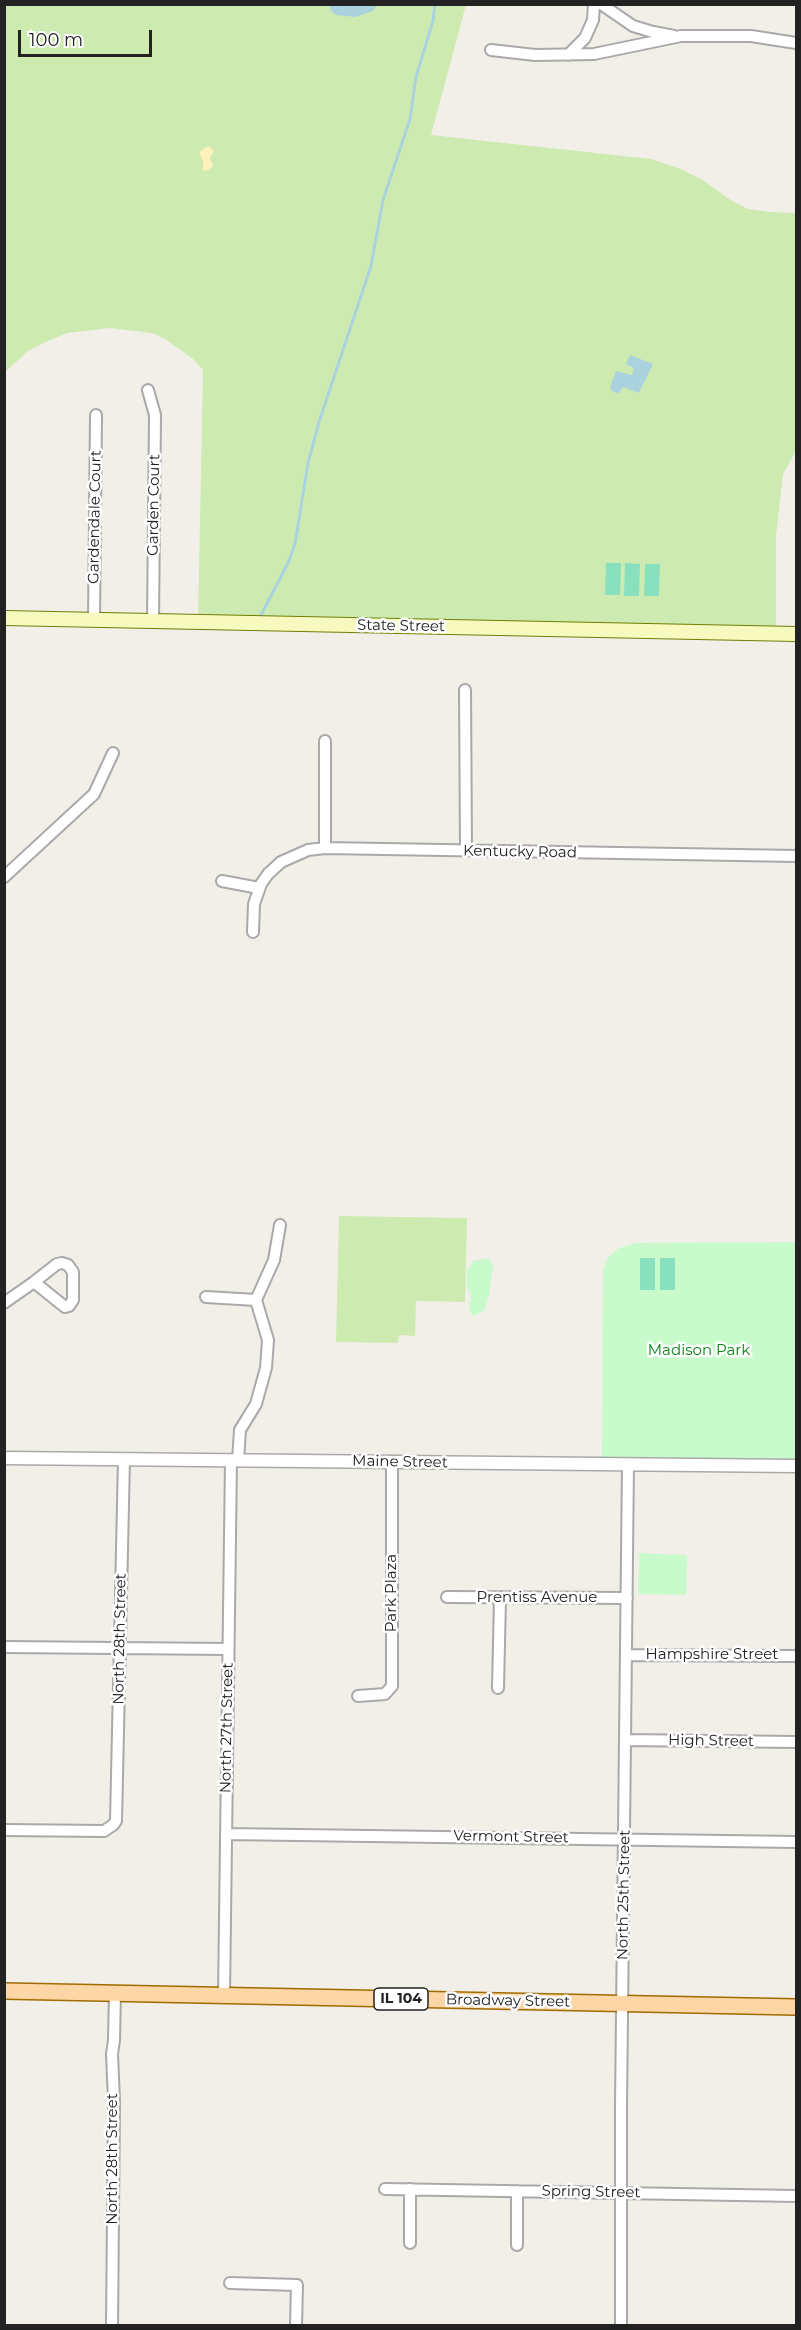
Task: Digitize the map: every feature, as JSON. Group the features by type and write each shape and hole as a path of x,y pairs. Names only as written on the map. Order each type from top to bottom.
{"main road":[{"name":"State Street","path":"4,618 796,634"},
{"name":"Broadway Street","path":"4,1991 796,2007"}],"street":[{"path":"568,56 585,38 593,20 594,4"},
{"path":"601,4 633,26 653,33 681,36 751,36 796,43"},
{"path":"491,50 568,56 618,51 681,36"},
{"name":"Garden Court","path":"148,390 156,415 153,621"},
{"name":"Gardendale Court","path":"94,620 96,415"},
{"path":"465,690 466,851"},
{"path":"325,741 325,848"},
{"path":"4,877 94,794 113,753"},
{"name":"Kentucky Road","path":"253,932 254,904 259,888 274,867 286,858 308,850 325,848 796,856"},
{"path":"222,881 259,888"},
{"path":"206,1297 256,1300 274,1260 280,1224"},
{"path":"4,1303 34,1282"},
{"name":"North 27th Street","path":"224,1995 228,1649 234,1460 240,1430 256,1404 267,1360 266,1330 256,1300"},
{"name":"Maine Street","path":"4,1458 796,1466"},
{"name":"North 28th Street","path":"4,1830 104,1831 113,1825 116,1819 124,1460"},
{"name":"Park Plaza","path":"358,1696 385,1694 392,1686 392,1462"},
{"name":"North 25th Street","path":"621,2325 620,2193 628,1464"},
{"name":"Prentiss Avenue","path":"447,1597 627,1598"},
{"path":"498,1688 500,1598"},
{"path":"4,1647 228,1649"},
{"name":"Hampshire Street","path":"627,1655 796,1656"},
{"name":"High Street","path":"626,1740 796,1742"},
{"name":"Vermont Street","path":"226,1834 796,1842"},
{"name":"North 28th Street","path":"112,2325 114,2101 112,2054 115,1993"},
{"name":"Spring Street","path":"385,2189 796,2196"},
{"path":"410,2189 410,2243"},
{"path":"517,2191 517,2245"},
{"path":"230,2283 297,2285 296,2325"}],"green space":[{"path":"5,5 466,5 431,135 651,159 681,169 748,209 796,213 796,451 783,474 776,536 776,634 198,622 203,370 193,359 165,339 152,333 110,328 67,333 28,351 5,372"},
{"path":"606,563 621,563 620,595 605,595"},
{"path":"625,563 640,564 639,596 624,596"},
{"path":"645,564 660,564 659,596 644,596"},
{"path":"339,1216 467,1218 465,1302 416,1301 415,1336 399,1335 398,1343 336,1342"},
{"name":"Madison Park","path":"796,1242 796,1459 602,1458 603,1269 608,1257 619,1248 637,1243"},
{"path":"489,1258 493,1265 489,1296 484,1311 473,1316 469,1310 471,1296 467,1287 467,1271 473,1261"},
{"path":"640,1258 655,1258 655,1290 640,1290"},
{"path":"660,1258 675,1258 675,1290 660,1290"},
{"path":"639,1553 687,1555 686,1595 638,1594"}],"sand":[{"path":"206,147 214,151 210,158 213,166 207,171 203,170 203,161 199,152"}],"water":[{"path":"329,4 377,5 373,11 356,17 336,15 331,11"},
{"path":"630,355 653,364 639,393 623,387 619,393 613,392 610,387 616,371 632,375 634,368 626,364"}],"waterway":[{"path":"259,619 288,563 295,544 308,463 319,422 371,266 383,200 410,119 416,77 433,21 435,4"}]}
